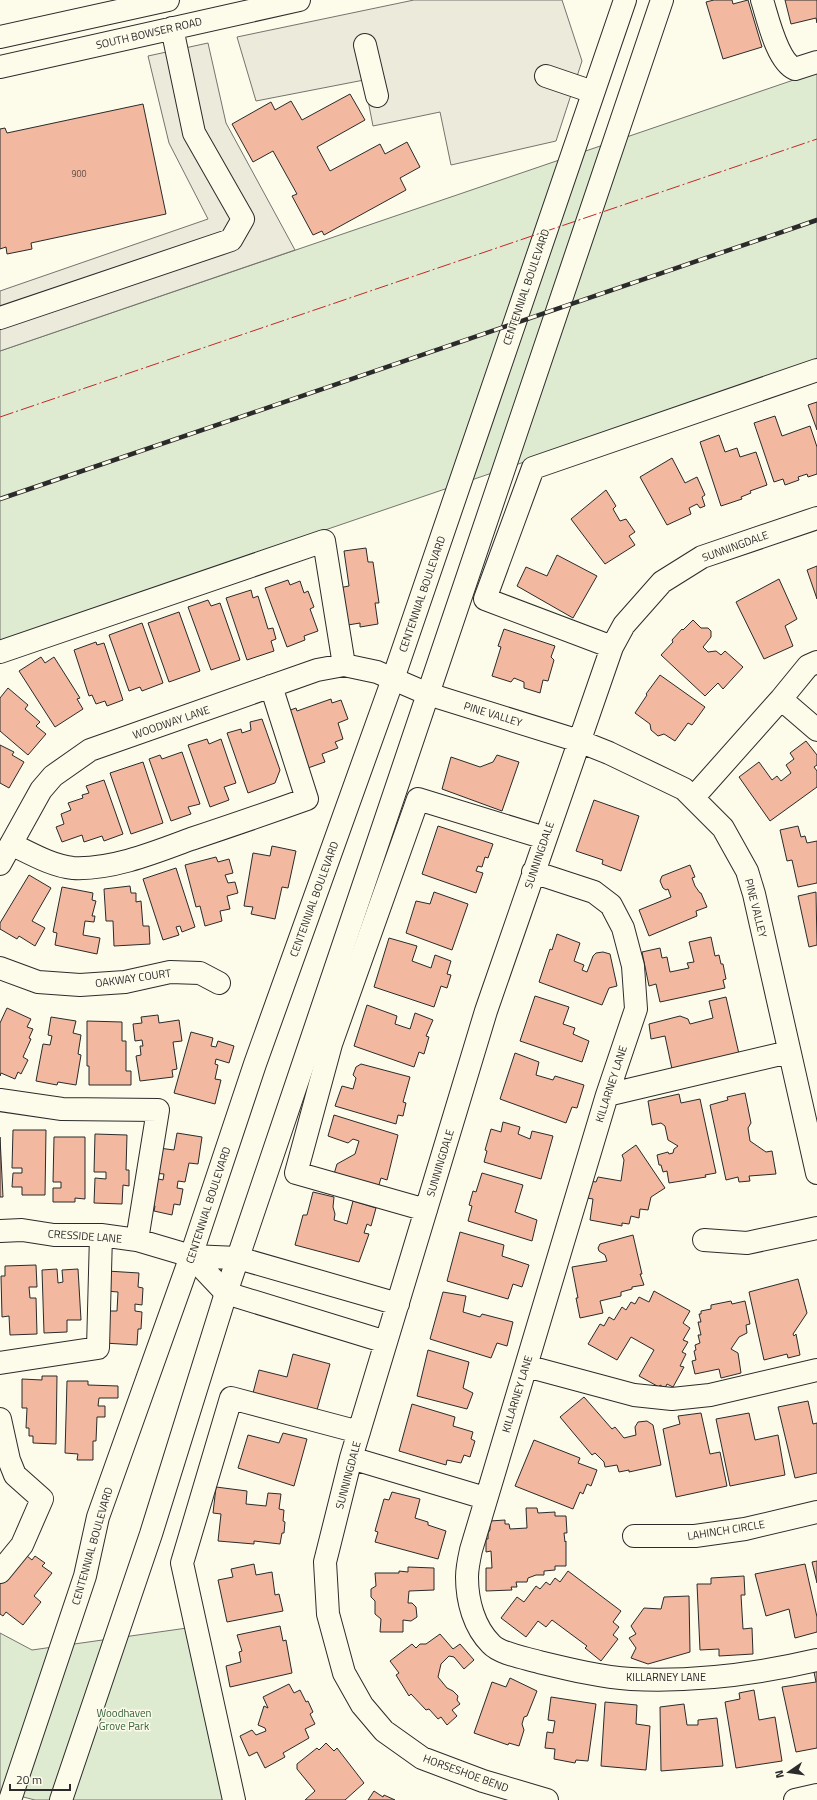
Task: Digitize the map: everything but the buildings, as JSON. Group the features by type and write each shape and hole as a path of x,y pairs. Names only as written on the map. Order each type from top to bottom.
{"street":[{"path":"0,38 136,4 168,0"},
{"name":"CENTENNIAL BOULEVARD","path":"10,1800 85,1576 98,1517 191,1256 255,1064 393,679 625,0"},
{"path":"61,1800 151,1534 226,1293 662,0"},
{"path":"762,0 779,50 788,66 795,69 817,62"},
{"name":"SOUTH BOWSER ROAD","path":"1,62 172,28 290,1"},
{"path":"0,318 231,240 243,219 194,133 172,28"},
{"path":"365,45 377,96"},
{"path":"546,76 594,92"},
{"path":"612,647 485,599 533,468 817,370"},
{"name":"SUNNINGDALE","path":"325,1562 351,1458 486,1011 612,647 624,625 662,582 702,557 817,518"},
{"path":"0,652 324,541 344,666"},
{"path":"693,798 781,699 808,666 817,662"},
{"name":"WOODWAY LANE","path":"0,864 41,790 53,776 90,750 317,670 344,666 377,672 393,679"},
{"name":"PINE VALLEY","path":"393,679 428,694 579,741 608,753 684,789 724,828 747,871 754,894 817,1174"},
{"path":"11,844 54,864 73,868 92,867 123,861 151,853 307,799 271,686"},
{"path":"781,699 817,730"},
{"path":"426,1210 296,1173 330,1044 418,799 545,838"},
{"name":"KILLARNEY LANE","path":"533,872 594,892 611,905 623,928 633,966 636,1009 607,1095 470,1550 467,1577 471,1606 478,1629 492,1646 513,1655 570,1670 630,1679 708,1678 784,1667 817,1660"},
{"name":"OAKWAY COURT","path":"0,968 38,982 80,986 126,982 170,972 200,973 219,983"},
{"path":"607,1095 789,1052"},
{"path":"0,1100 62,1109 158,1110 137,1240"},
{"path":"704,1240 747,1243 817,1228"},
{"name":"CRESSIDE LANE","path":"0,1232 22,1230 54,1235 101,1235 137,1240 191,1256 238,1258"},
{"path":"0,1363 98,1348 101,1235"},
{"path":"191,1256 226,1293 386,1342"},
{"path":"238,1258 398,1304"},
{"path":"526,1366 634,1395 672,1399 710,1395 817,1370"},
{"path":"234,1800 182,1563 231,1398 359,1432"},
{"path":"0,1419 9,1460 15,1475 42,1499 22,1545 0,1572"},
{"path":"351,1458 485,1498"},
{"name":"LAHINCH CIRCLE","path":"634,1536 695,1536 745,1529 817,1512"},
{"name":"HORSESHOE BEND","path":"325,1562 328,1614 344,1673 362,1705 384,1731 422,1758 483,1781 547,1800"},
{"path":"795,1800 817,1795"}],"green space":[{"path":"817,72 817,362 0,641 0,351"},
{"name":"Woodhaven Grove Park","path":"187,1628 226,1800 35,1800 0,1791 0,1633 32,1650"}],"shaded area":[{"path":"414,0 562,0 582,61 556,141 451,165 440,112 373,126 364,80 256,101 237,37"},
{"path":"208,43 226,123 295,250 0,351 0,291 208,219 169,143 148,56"}],"railway":[{"path":"0,499 817,220"}],"power":[{"path":"0,417 817,139"}]}
